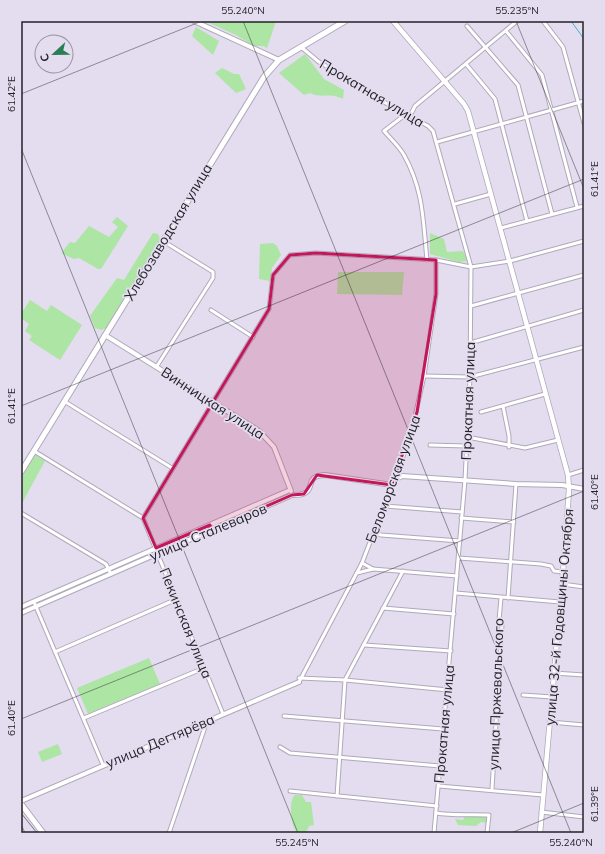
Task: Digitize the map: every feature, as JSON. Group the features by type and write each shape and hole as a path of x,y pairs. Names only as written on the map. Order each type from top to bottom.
{"main road":[{"name":"Хлебозаводская улица","path":"21,472 256,88 279,60 345,21"},
{"name":"улица 32-й Годовщины Октября","path":"392,21 464,104 474,131 568,475 569,487 563,572 540,833"},
{"path":"21,804 43,833"}],"street":[{"path":"194,21 279,60"},
{"path":"427,260 423,206 420,192 403,154 384,131 408,115 415,106 517,21"},
{"path":"543,21 563,47 584,123"},
{"path":"467,26 518,85 552,214"},
{"path":"506,31 542,75 577,207"},
{"name":"Прокатная улица","path":"301,47 319,62 356,83 371,95 428,126 433,132 455,204 471,267 470,377 467,437 459,558 434,833"},
{"path":"466,64 495,99 527,221"},
{"path":"437,142 584,101"},
{"path":"455,204 491,194"},
{"path":"501,228 584,206"},
{"path":"156,366 213,278 213,272 163,241"},
{"path":"34,451 143,518 269,309 273,275 290,255 316,253 436,260 471,267 510,261 584,241"},
{"name":"Беломорская улица","path":"299,680 362,563 395,480 412,430 424,376 436,294 436,260"},
{"path":"471,306 584,275"},
{"path":"211,310 253,337"},
{"path":"470,343 584,310"},
{"name":"Винницкая улица","path":"105,335 213,400 268,438 274,447 292,495"},
{"path":"424,376 470,377 584,347"},
{"path":"481,412 546,394"},
{"path":"64,401 172,468"},
{"path":"503,406 509,436 509,447"},
{"path":"467,437 509,447 525,448 558,440"},
{"path":"430,445 466,446"},
{"path":"568,475 584,470"},
{"name":"улица Сталеваров","path":"21,613 292,495 306,493 312,478 317,475 392,485"},
{"path":"395,480 402,476 516,484 562,485 584,489"},
{"name":"улица Пржевальского","path":"508,598 516,484"},
{"name":"улица Сталеваров","path":"21,607 290,490"},
{"path":"385,506 462,512"},
{"path":"21,513 106,564 111,574"},
{"name":"Пекинская улица","path":"143,518 223,714"},
{"path":"461,518 514,522"},
{"path":"210,524 212,530"},
{"path":"374,532 381,535 460,542"},
{"path":"459,558 540,564 551,566 554,571 563,572"},
{"path":"362,563 373,569"},
{"path":"357,573 373,569 457,576"},
{"path":"337,796 341,720 345,680 403,571"},
{"path":"562,584 584,587"},
{"path":"456,593 560,602"},
{"name":"улица Пржевальского","path":"492,789 495,710 502,624 499,620 501,598"},
{"path":"55,652 177,599"},
{"path":"34,602 103,765"},
{"path":"383,608 454,614"},
{"path":"364,645 450,651"},
{"path":"84,718 204,668"},
{"path":"554,673 584,675"},
{"path":"299,680 345,680 448,690"},
{"name":"улица Дегтярёва","path":"21,801 208,721 299,680"},
{"path":"523,695 552,697"},
{"path":"284,716 443,729"},
{"path":"169,833 208,721"},
{"path":"550,722 584,725"},
{"path":"280,746 290,753 440,766"},
{"path":"439,786 492,789 543,795"},
{"path":"290,791 437,806"},
{"path":"541,812 584,817"},
{"path":"436,813 451,815 488,815 487,833"}],"highlighted area":[{"path":"316,253 436,260 436,294 417,412 392,485 317,475 304,494 292,495 212,530 210,525 156,548 143,518 269,309 273,275 290,255"}],"green space":[{"path":"205,21 276,21 267,48 263,46 254,46 236,35"},
{"path":"196,27 219,41 213,55 192,36"},
{"path":"305,54 324,79 344,90 343,99 310,93 304,95 279,73"},
{"path":"222,68 234,74 239,74 246,89 236,93 215,73"},
{"path":"117,217 128,226 101,269 98,269 79,258 74,259 63,254 62,252 70,242 75,243 89,226 109,237 118,227 112,222"},
{"path":"153,233 158,234 160,239 106,328 101,330 95,328 90,316 117,278 124,280"},
{"path":"430,233 444,239 447,252 463,251 468,261 459,262 430,254"},
{"path":"273,243 277,246 281,255 272,268 270,281 259,279 260,244"},
{"path":"338,272 404,272 402,295 337,294"},
{"path":"30,300 47,311 51,305 82,325 60,360 29,340 32,336 25,331 29,324 21,318 21,314"},
{"path":"35,455 45,461 21,505 21,479"},
{"path":"149,658 160,684 88,714 77,688"},
{"path":"58,744 62,754 42,762 38,752"},
{"path":"295,795 302,795 306,802 311,802 314,825 309,826 304,833 297,833 293,825 291,808"},
{"path":"466,815 487,817 486,823 481,822 476,826 458,825 455,819 463,820"}],"waterway":[{"path":"571,21 584,39"}],"tram line":[{"path":"21,813 37,833"}]}
